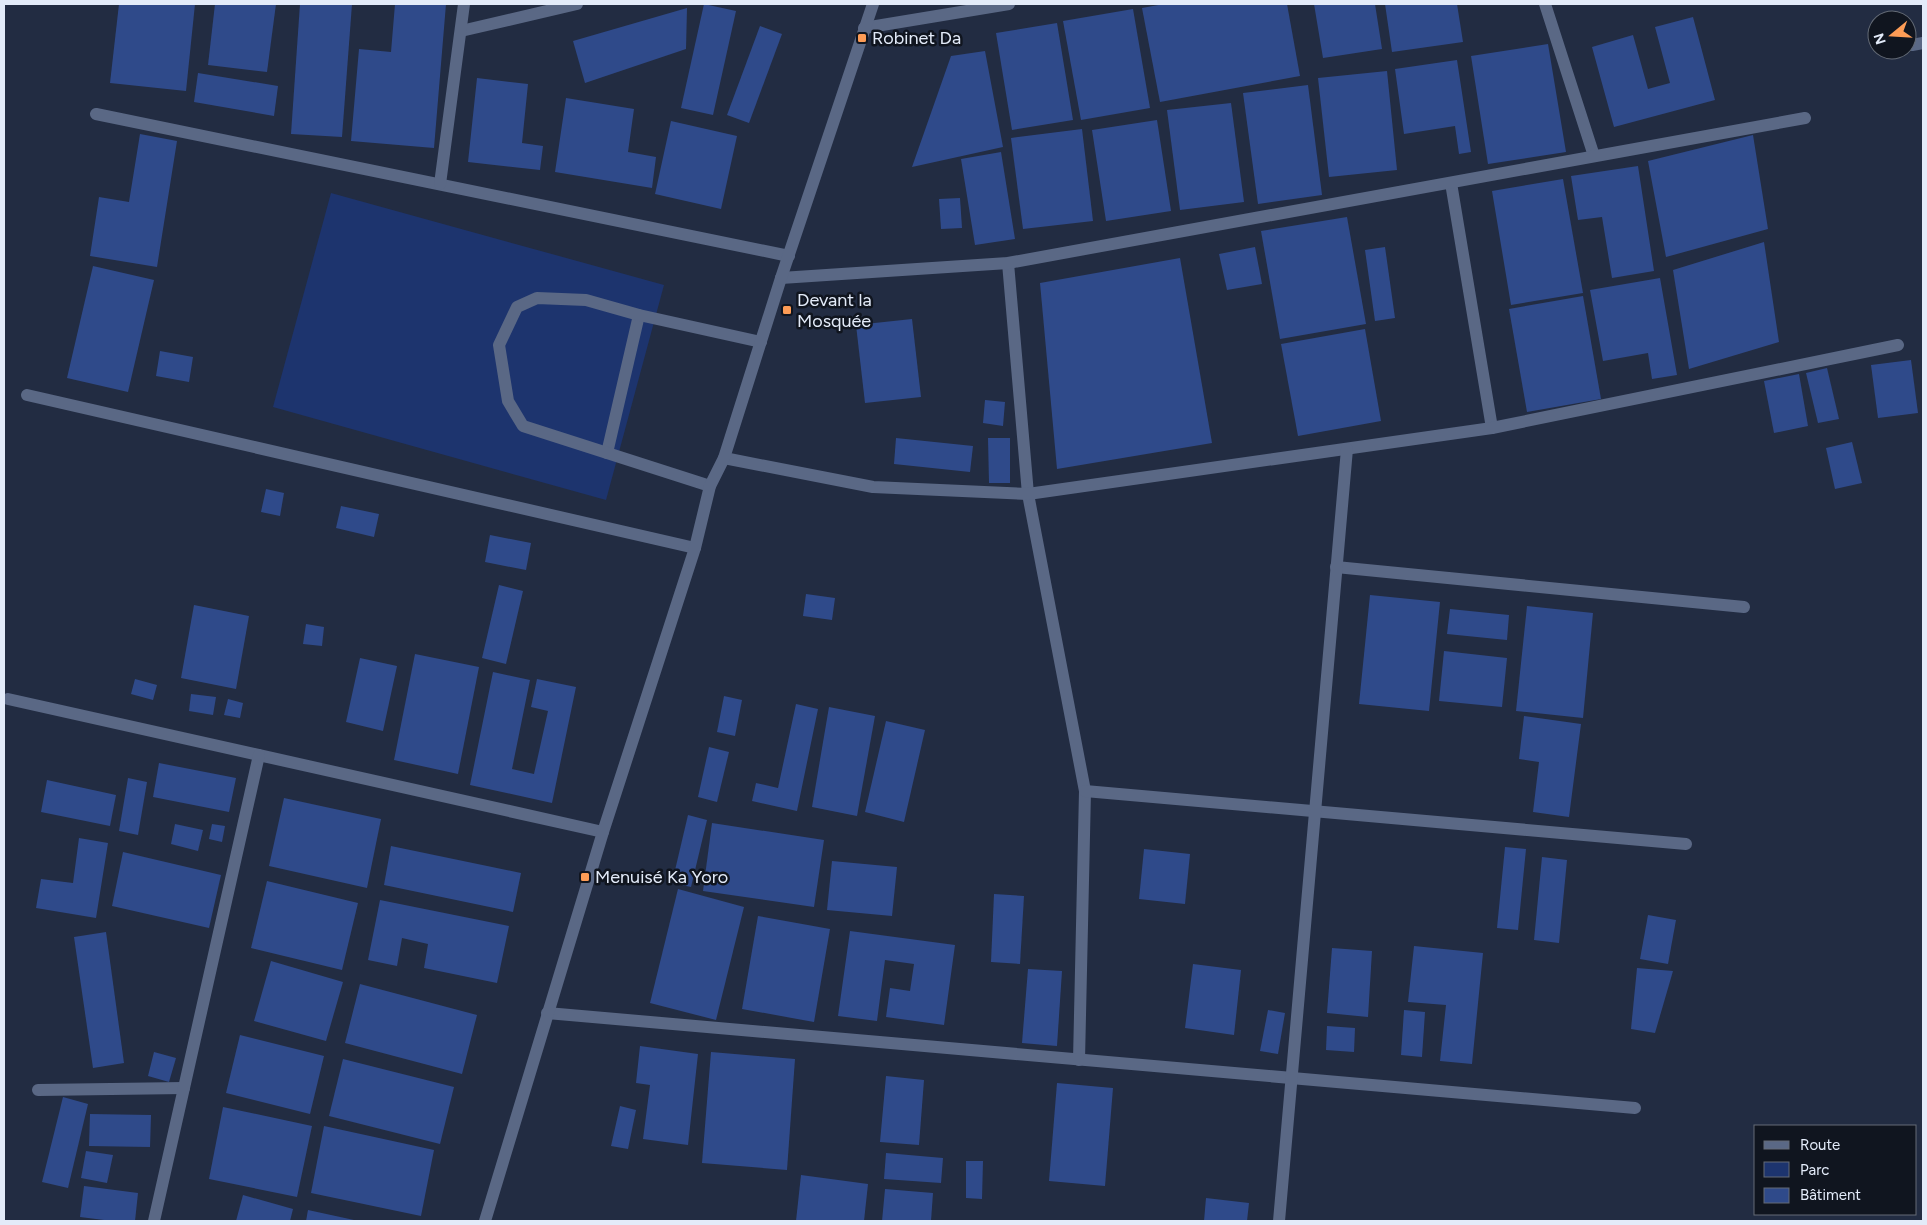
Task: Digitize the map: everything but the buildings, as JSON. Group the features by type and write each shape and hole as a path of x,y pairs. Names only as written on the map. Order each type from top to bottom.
{"street":[{"path":"440,184 464,4"},
{"path":"461,31 577,4"},
{"path":"484,1221 603,832 695,548 710,486 724,458 873,4"},
{"path":"864,28 1009,4"},
{"path":"1545,4 1594,156"},
{"path":"96,114 789,256"},
{"path":"782,278 1008,263 1805,118"},
{"path":"1451,183 1492,428"},
{"path":"1008,263 1028,494 1085,791 1079,1060"},
{"path":"710,486 523,426 508,401 499,345 517,307 537,298 586,300 638,315 761,342"},
{"path":"607,453 638,315"},
{"path":"724,458 872,488 1028,494 1492,428 1898,345"},
{"path":"27,395 695,548"},
{"path":"1279,1221 1347,449"},
{"path":"1336,567 1744,607"},
{"path":"8,699 603,832"},
{"path":"154,1221 259,755"},
{"path":"1085,791 1686,844"},
{"path":"547,1013 1635,1108"},
{"path":"38,1090 184,1088"}],"green space":[{"path":"331,193 664,285 606,500 273,407"}],"place":[{"name":"Robinet Da","path":"862,38"},
{"name":"Devant la Mosquée","path":"787,310"},
{"name":"Menuisé Ka Yoro","path":"585,877"}]}
